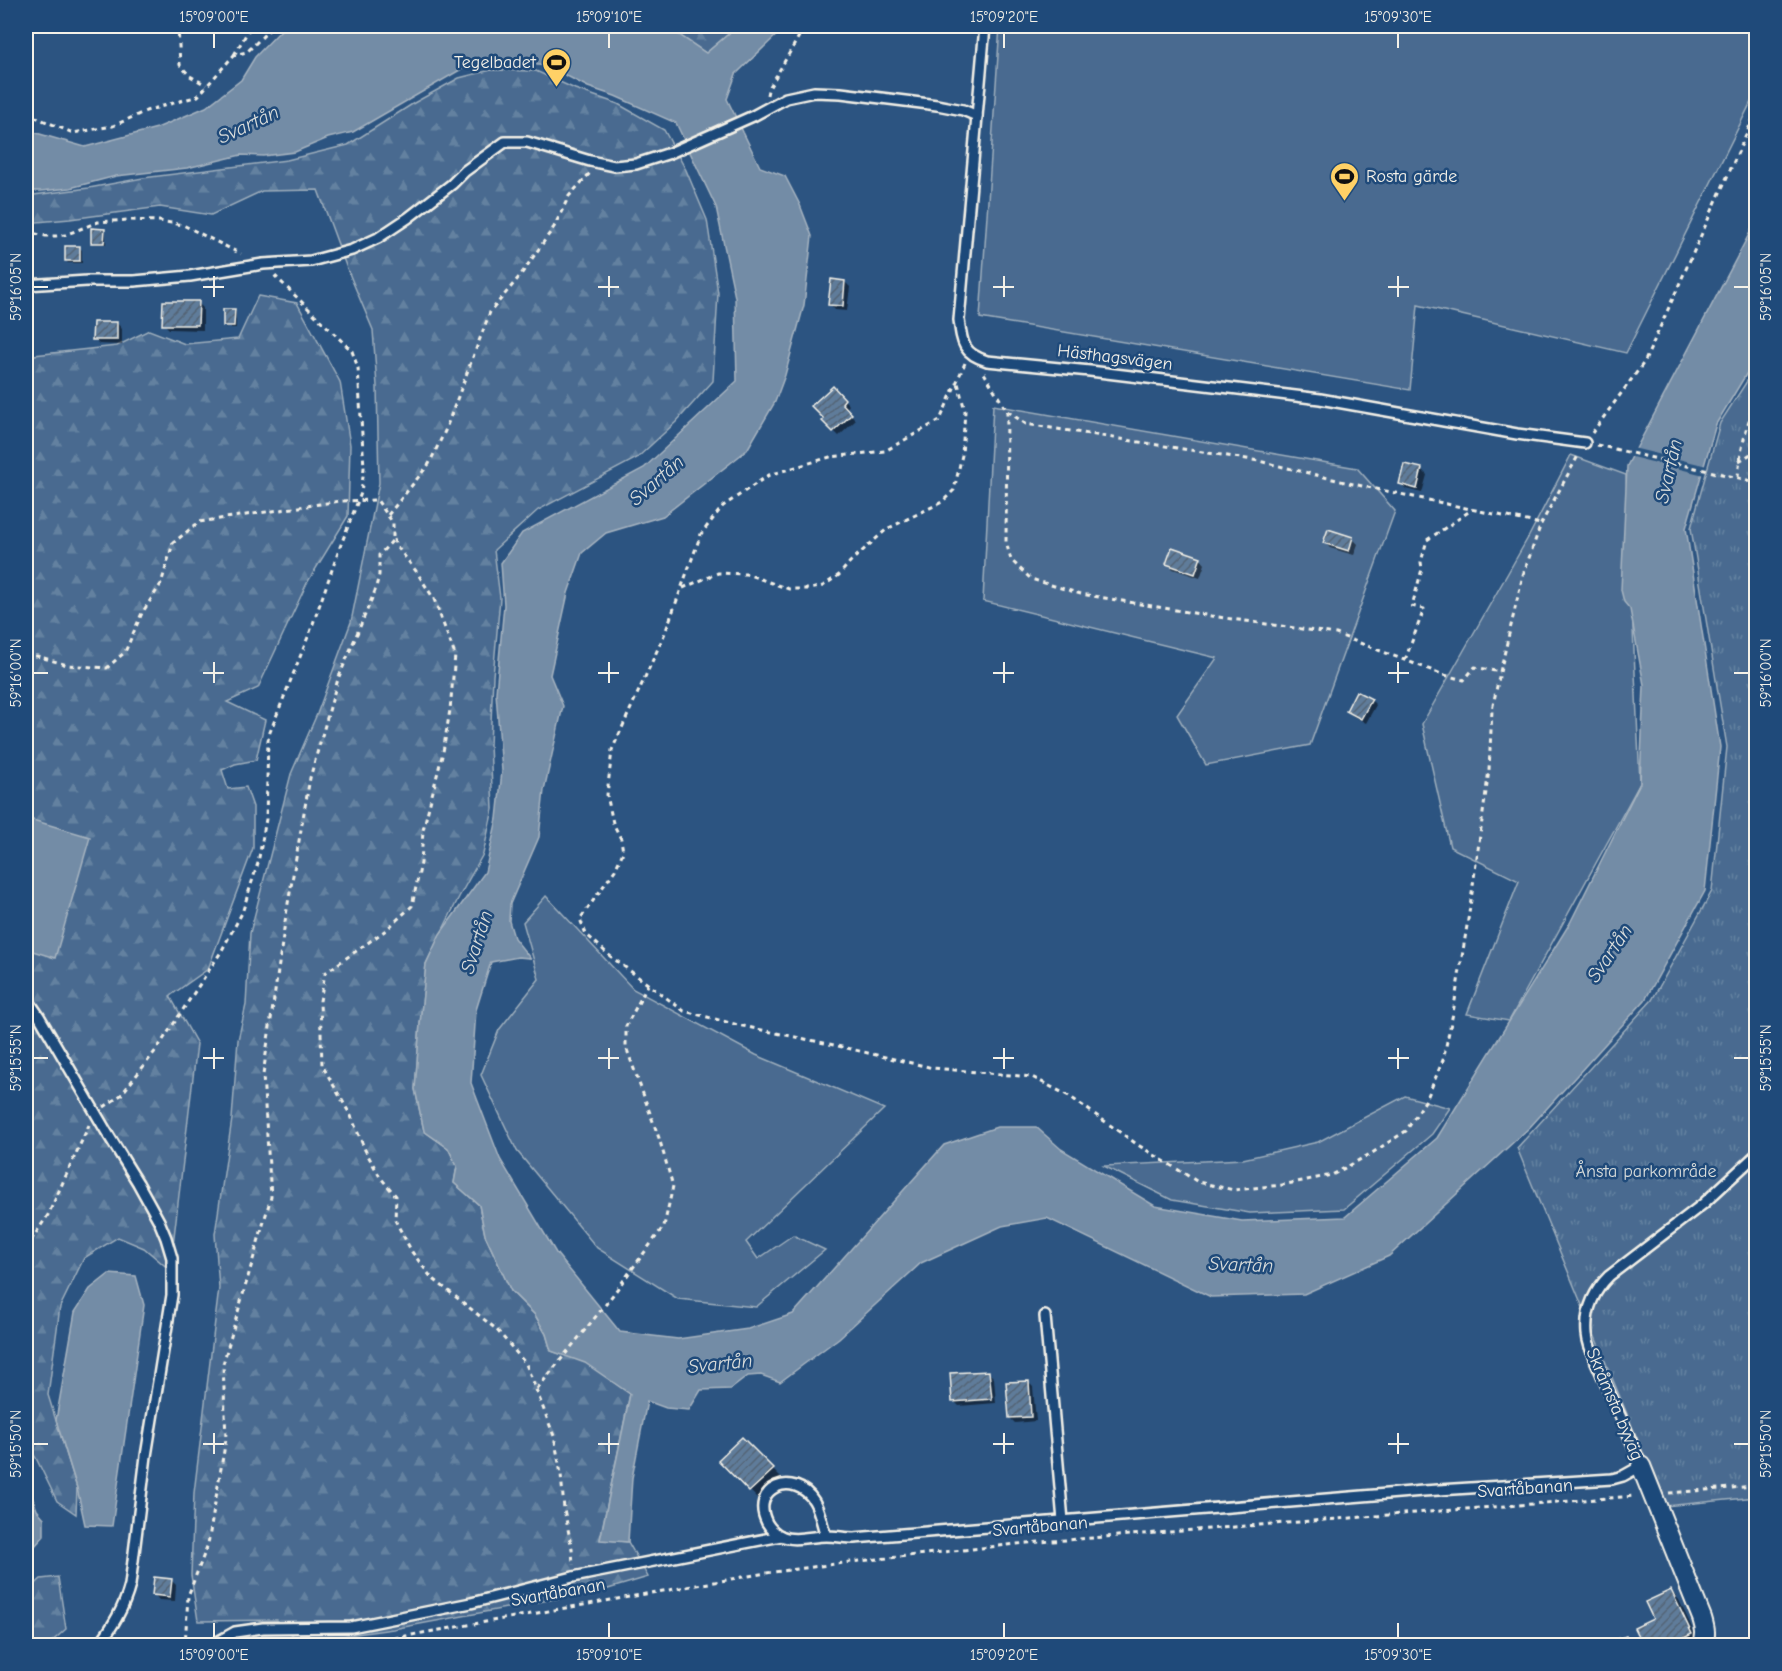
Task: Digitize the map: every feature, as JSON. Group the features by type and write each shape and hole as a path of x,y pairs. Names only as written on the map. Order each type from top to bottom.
{"street":[{"name":"Skråmsta byväg","path":"1641,1466 1702,1618 1705,1630 1705,1640 1702,1646"}],"lane":[{"path":"968,352 961,336 959,320 985,26"},
{"path":"26,285 134,281 190,276 263,264 311,261 352,249 378,238 431,201 465,171 505,142 527,142 614,166 636,164 670,153 786,98 814,92 841,93 937,105 963,110 977,116"},
{"name":"Hästhagsvägen","path":"968,352 976,358 987,361 1080,369 1320,399 1517,434 1585,443"},
{"path":"26,997 58,1046 159,1221 172,1258 173,1274 167,1332 138,1509 130,1585 115,1623 98,1646"},
{"name":"Skråmsta byväg","path":"1641,1466 1590,1349 1587,1318 1591,1301 1598,1288 1615,1271 1703,1204 1756,1155"},
{"path":"1045,1316 1063,1521"},
{"path":"210,1646 235,1632 263,1628 351,1627 471,1603 573,1577 781,1536 854,1538 1423,1491 1612,1479 1641,1466"},
{"path":"781,1536 770,1528 764,1516 763,1504 768,1492 780,1485 793,1485 804,1490 814,1502 826,1536"},
{"path":"333,1646 360,1644 384,1646"}],"path":[{"path":"178,26 180,65 190,76 207,85"},
{"path":"177,34 190,26"},
{"path":"26,114 73,134 113,126 146,111 198,96 234,55 250,26"},
{"path":"234,55 247,52 273,26"},
{"path":"764,110 768,90 805,26"},
{"path":"968,352 940,420 885,451 830,457 769,475 723,506 701,534 665,633 612,750 607,795 613,824 621,839 623,852 615,870 580,919 586,934 610,956 684,1011 933,1068 1032,1077 1069,1096 1138,1145 1198,1182 1234,1190 1282,1185 1332,1175 1406,1131 1426,1098 1443,1060 1470,907 1489,770 1492,710 1523,575 1540,524 1585,443 1645,361 1756,112"},
{"path":"388,515 429,464 446,431 490,312 520,276 554,227 569,196 600,163"},
{"path":"26,232 56,236 98,222 128,219 159,221 183,225 263,264 352,351 358,368 364,468 359,501 270,732 266,819 258,863 242,913 221,951 158,1049 121,1095 95,1112 48,1215 26,1248"},
{"path":"968,352 986,375 1007,411 1026,424 1259,460 1353,484 1540,524"},
{"path":"682,589 718,573 746,574 789,589 811,589 823,586 839,575 887,529 942,502 954,490 962,455 965,411 958,381"},
{"path":"1738,477 1739,461 1756,402"},
{"path":"1007,411 1006,542 1011,560 1031,579 1081,594 1336,634 1444,675 1464,680 1475,667 1500,672"},
{"path":"1585,443 1756,482"},
{"path":"1739,461 1756,451"},
{"path":"26,656 37,656 67,666 107,668 125,652 141,613 160,584 173,543 199,522 340,501 377,500 393,523 393,540 379,555 379,575 375,591 338,679 310,778 286,915 264,1075 271,1197 223,1364 226,1439 208,1544 188,1596 185,1646"},
{"path":"1405,660 1424,609 1412,606 1427,540 1473,509"},
{"path":"393,534 395,544 434,599 454,655 450,710 443,752 423,830 421,863 412,906 386,930 325,973 320,1001 322,1065 351,1116 364,1149 380,1177 396,1196 395,1220 412,1252 431,1277 496,1329 526,1364 555,1436 564,1509 572,1549 573,1577"},
{"path":"537,1389 606,1304 664,1226 673,1186 659,1138 626,1047 626,1026 648,985"},
{"name":"Svartåbanan","path":"392,1638 766,1573 851,1562 1027,1543 1756,1486"}],"green space":[{"path":"666,26 733,26 735,29 706,53"},
{"name":"Rosta gärde","path":"1000,26 1756,26 1756,92 1626,353 1418,305 1410,390 980,318"},
{"path":"491,70 536,71 575,89 618,104 664,130 686,170 707,220 718,293 713,381 676,422 637,458 538,510 494,550 500,598 490,745 493,809 483,854 426,964 415,1089 424,1131 448,1148 457,1166 454,1183 479,1205 485,1235 511,1291 535,1315 546,1334 551,1351 585,1362 630,1394 600,1539 628,1542 648,1577 608,1589 393,1629 299,1642 277,1620 198,1621 191,1575 194,1493 219,1288 215,1234 232,1119 238,1040 246,1005 250,933 291,774 317,714 351,622 379,483 377,386 373,330 318,190 262,191 211,215 160,207 26,223 26,196 143,178 287,160 348,145 414,103 459,78"},
{"path":"258,296 297,303 340,382 350,445 348,516 307,583 258,688 227,702 265,720 256,760 235,764 222,770 228,789 246,787 253,807 253,848 208,969 170,996 197,1044 170,1270 144,1248 118,1237 84,1258 60,1307 48,1395 77,1488 76,1514 57,1501 26,1443 26,373 34,355 117,346 149,330 185,344 238,339"},
{"name":"Ånsta parkområde","path":"1756,367 1756,1497 1665,1506 1517,1148 1652,1000 1712,891 1727,747 1691,528 1720,423"},
{"path":"993,405 1357,468 1395,511 1310,745 1206,765 1177,715 1217,658 983,601"},
{"path":"1571,455 1626,475 1640,783 1509,1021 1467,1014 1519,881 1450,847 1422,724 1529,536"},
{"path":"546,896 633,989 756,1055 884,1109 746,1242 758,1259 793,1235 825,1250 756,1307 678,1299 597,1248 517,1151 481,1075 499,1030 539,979 523,922"},
{"path":"1405,1096 1450,1108 1432,1134 1344,1209 1250,1213 1172,1200 1104,1166 1243,1159 1318,1142"},
{"path":"58,1577 66,1629 48,1645 26,1645 26,1593 41,1579"}],"water":[{"name":"Svartån","path":"285,26 666,26 706,53 734,29 733,26 786,26 736,74 727,99 760,167 785,176 812,236 804,305 785,375 775,402 747,450 663,516 606,533 582,553 568,593 550,675 563,706 544,790 539,837 510,904 509,921 514,938 530,958 518,957 491,962 476,1010 471,1083 500,1159 556,1253 620,1332 678,1339 748,1329 793,1314 944,1145 997,1127 1036,1127 1061,1149 1155,1206 1242,1221 1345,1217 1437,1138 1570,923 1640,783 1644,685 1630,609 1624,602 1621,590 1627,466 1756,221 1756,358 1716,424 1686,528 1720,747 1705,891 1645,1000 1530,1127 1389,1256 1304,1294 1211,1297 1047,1218 1002,1226 921,1263 839,1338 780,1382 761,1375 748,1376 731,1389 701,1390 689,1410 666,1408 647,1401 632,1478 628,1542 600,1540 630,1394 585,1363 551,1351 546,1334 535,1315 511,1291 485,1235 479,1205 454,1183 457,1166 448,1148 424,1131 415,1089 426,964 440,934 485,872 497,819 502,771 496,693 504,605 501,563 522,533 644,468 737,381 735,297 716,207 676,123 615,96 588,87 548,66 499,61 465,67 353,132 328,138 295,152 263,156 241,155 187,168 116,176 70,188 26,191 26,130 85,147 157,128 206,107 241,80 255,57"},
{"path":"26,818 90,837 55,958 26,949"},
{"path":"109,1274 136,1276 144,1305 112,1526 85,1525 77,1488 56,1420 75,1312 90,1289"},
{"path":"26,1480 37,1510 44,1518 44,1536 34,1547 26,1570"}],"pier":[{"path":"1633,448 1707,466 1704,475 1628,456"}],"building":[{"path":"91,228 105,229 104,243 91,243"},
{"path":"65,246 80,246 80,261 65,261"},
{"path":"831,279 845,281 843,306 828,305"},
{"path":"163,301 199,301 198,325 162,325"},
{"path":"223,309 235,309 234,326 223,326"},
{"path":"93,322 117,322 117,340 92,340"},
{"path":"833,386 845,399 842,403 852,414 833,432 811,406"},
{"path":"1404,464 1422,468 1417,489 1399,484"},
{"path":"1328,529 1353,537 1349,551 1323,543"},
{"path":"1172,547 1201,557 1195,574 1166,564"},
{"path":"1356,691 1372,699 1361,719 1346,711"},
{"path":"989,1371 992,1399 952,1402 950,1373"},
{"path":"1029,1381 1031,1417 1009,1418 1006,1382"},
{"path":"742,1437 774,1469 749,1492 718,1460"},
{"path":"154,1577 172,1579 170,1597 152,1595"},
{"path":"1671,1590 1692,1634 1668,1646 1643,1646 1634,1628 1653,1619 1645,1602"},
{"path":"1626,1636 1629,1646 1598,1646"}],"place":[{"name":"Tegelbadet","path":"557,88"},
{"name":"Rosta gärde","path":"1345,202"}]}
